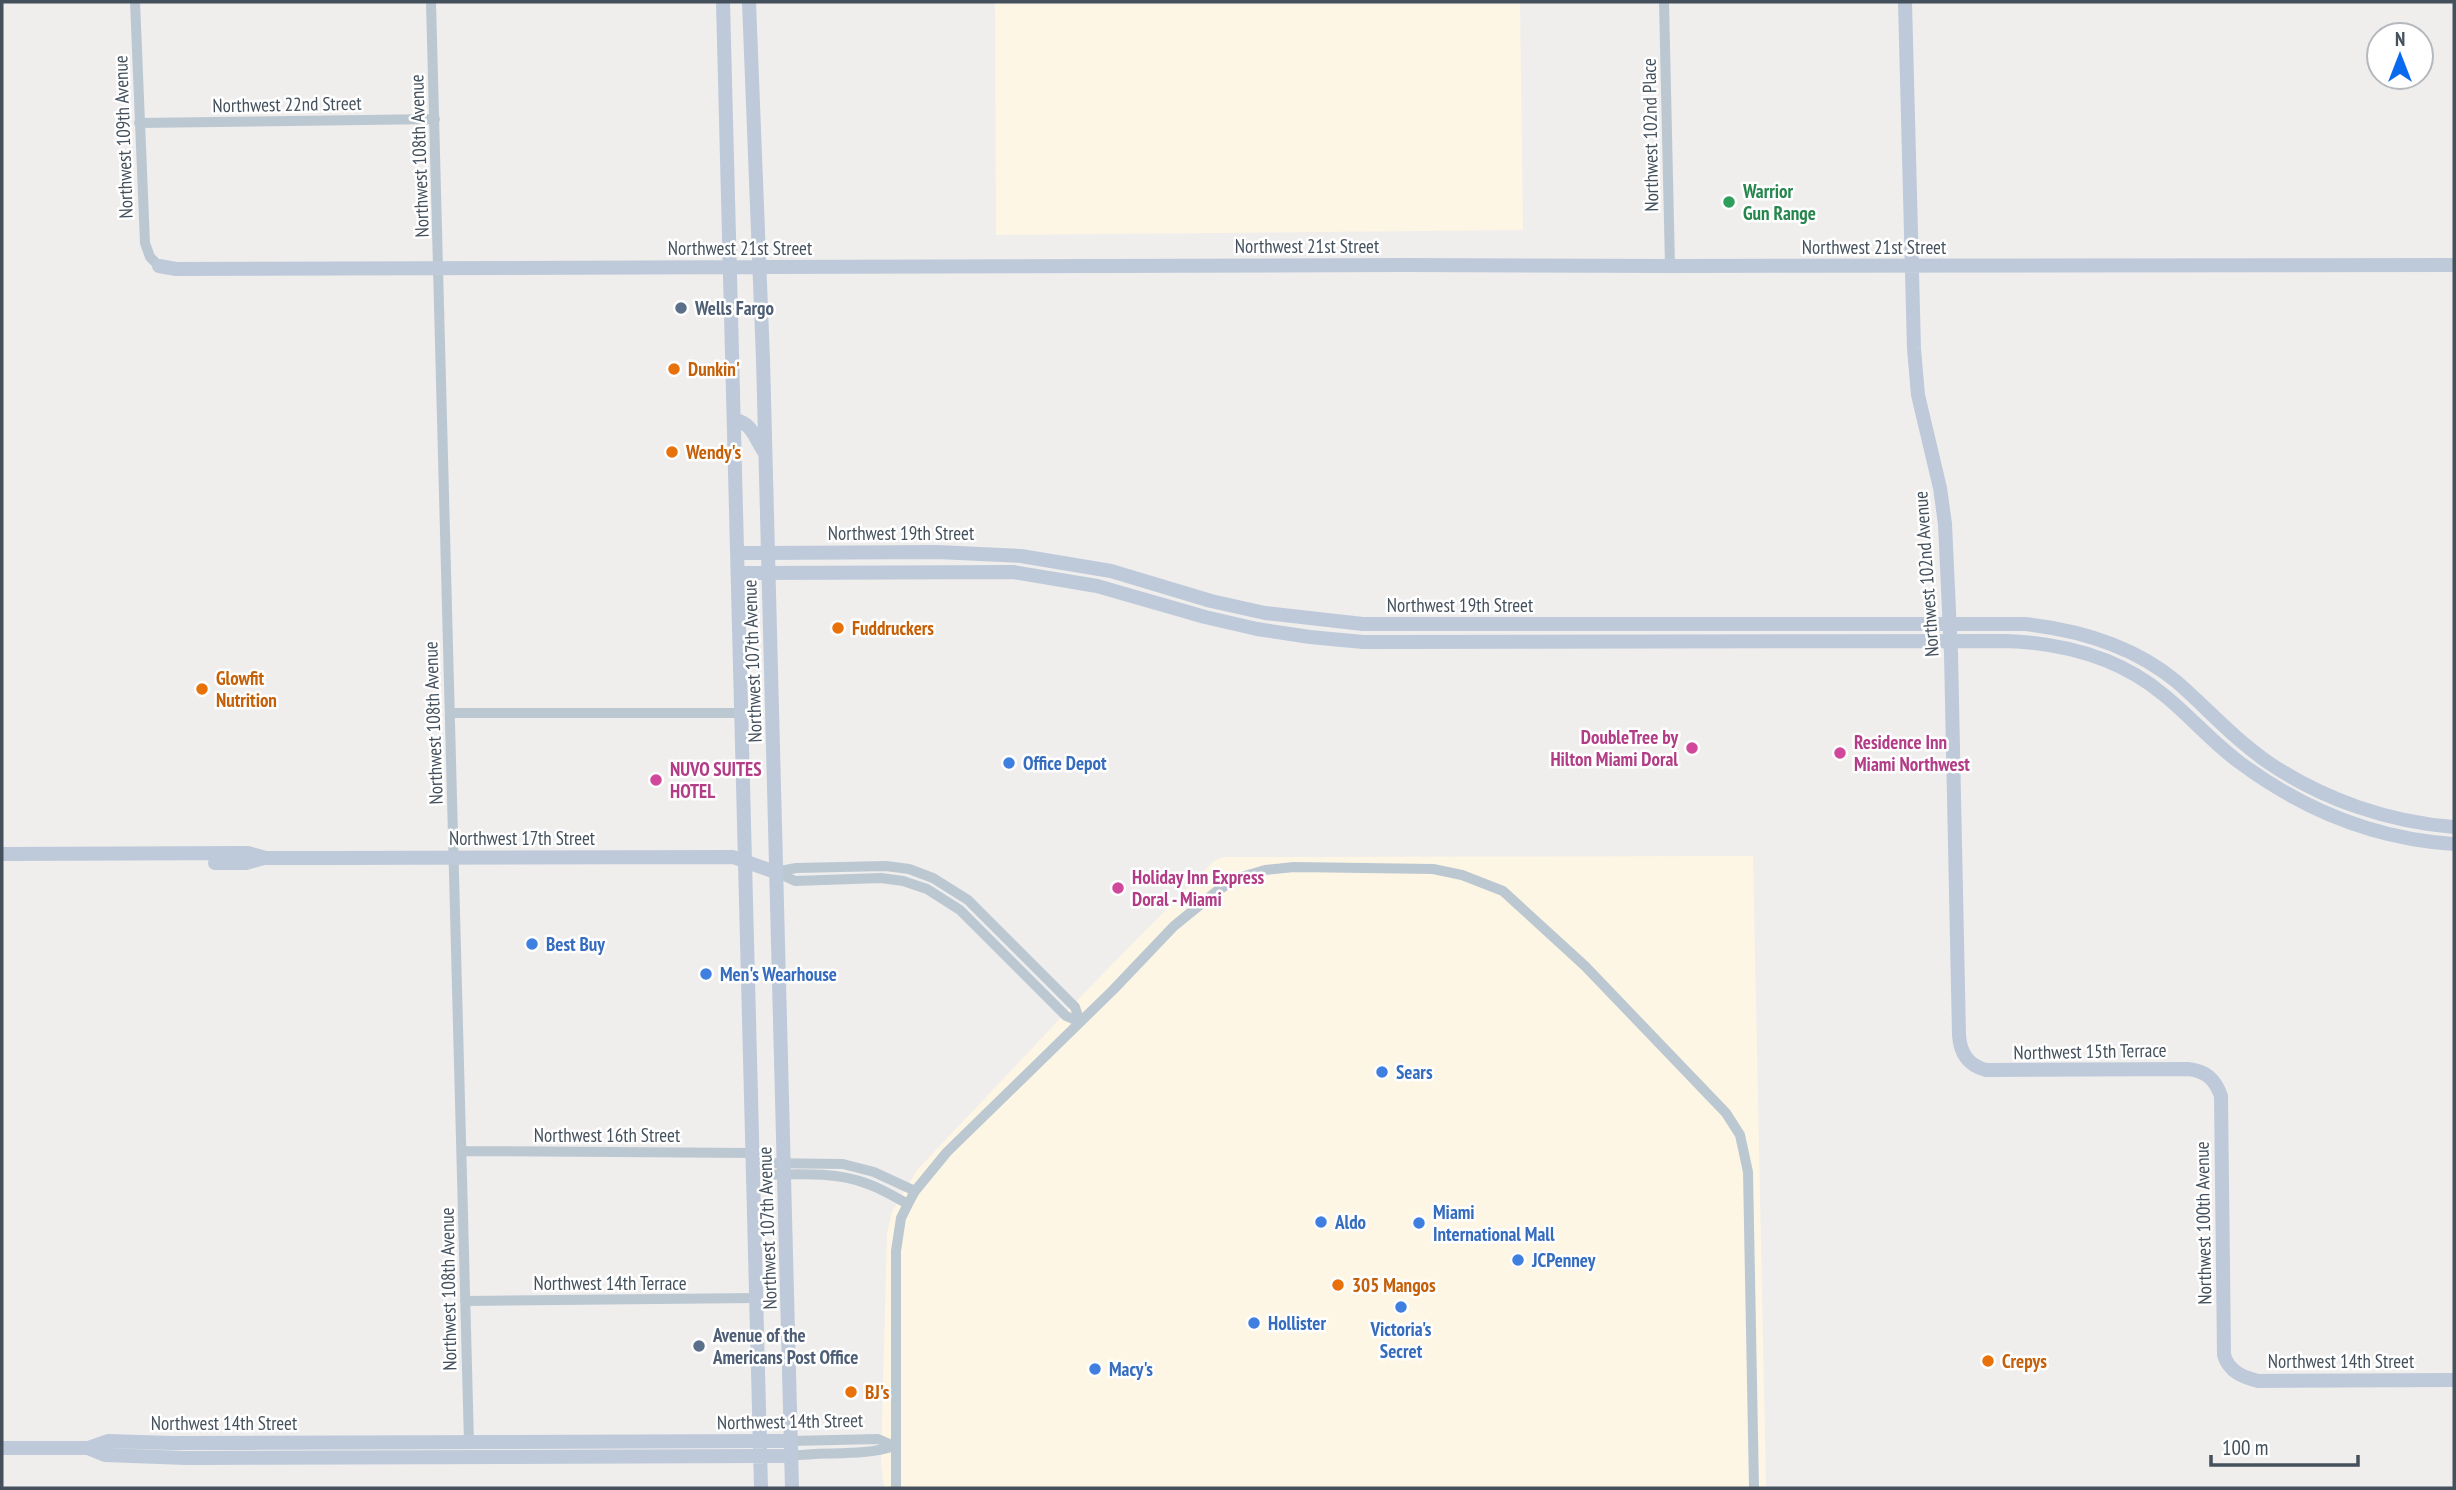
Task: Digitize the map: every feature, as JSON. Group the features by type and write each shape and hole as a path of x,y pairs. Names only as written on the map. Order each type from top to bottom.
{"street":[{"name":"Northwest 109th Avenue","path":"135,2 145,243 150,257 159,267"},
{"name":"Northwest 108th Avenue","path":"431,2 469,1450"},
{"name":"Northwest 107th Avenue","path":"723,2 761,1488"},
{"name":"Northwest 107th Avenue","path":"749,2 769,573 792,1488"},
{"name":"Northwest 102nd Place","path":"1664,2 1670,267"},
{"name":"Northwest 102nd Avenue","path":"1905,2 1918,395 1940,488 1945,523 1950,625 1959,1035 1962,1051 1968,1060"},
{"name":"Northwest 22nd Street","path":"139,123 435,119"},
{"name":"Northwest 21st Street","path":"159,267 2454,265"},
{"path":"734,420 749,426 765,453"},
{"name":"Northwest 19th Street","path":"738,553 937,552 1021,556 1111,571 1211,601 1265,613 1363,624 2025,624 2076,632 2127,651 2158,668 2270,764 2313,788 2380,814 2454,827"},
{"name":"Northwest 19th Street","path":"738,573 1013,572 1097,586 1257,629 1310,638 1363,642 2024,642 2078,651 2143,679 2164,694 2237,761 2297,800 2363,827 2398,836 2454,844"},
{"path":"450,713 741,713"},
{"name":"Northwest 17th Street","path":"2,854 247,853 266,858"},
{"name":"Northwest 17th Street","path":"2,863 246,863 266,858 733,857 775,872"},
{"path":"775,872 796,867 886,866 917,871 941,881 959,892 974,906 1075,1007 1080,1023"},
{"path":"895,1488 895,1257 899,1230 915,1191 947,1152 1080,1023 1174,926 1217,891 1238,878 1265,870 1294,867 1433,869 1462,874 1503,891 1586,966 1726,1113 1740,1135 1748,1172 1754,1488"},
{"name":"Northwest 15th Terrace","path":"1968,1060 1978,1068 1986,1070 2188,1069 2203,1072 2212,1078"},
{"name":"Northwest 100th Avenue","path":"2212,1078 2221,1096 2224,1355 2231,1368"},
{"name":"Northwest 16th Street","path":"462,1151 752,1164 846,1177 873,1186 908,1204"},
{"name":"Northwest 16th Street","path":"784,1169 831,1163 858,1167 915,1191"},
{"name":"Northwest 14th Terrace","path":"465,1301 755,1298"},
{"name":"Northwest 14th Street","path":"2231,1368 2244,1377 2258,1381 2454,1380"},
{"name":"Northwest 14th Street","path":"2,1448 88,1448 108,1441 469,1450 598,1458 760,1457 791,1448 878,1439 894,1446"},
{"name":"Northwest 14th Street","path":"469,1450 598,1443 760,1442 791,1448"},
{"path":"598,1443 598,1458"}],"shaded area":[{"path":"995,2 1520,2 1523,230 996,235"},
{"path":"1753,856 1766,1488 884,1488 881,1463 887,1233 892,1212 917,1170 1089,988 1214,861 1223,857"}],"place":[{"name":"Warrior Gun Range","path":"1729,202"},
{"name":"Wells Fargo","path":"681,308"},
{"name":"Dunkin'","path":"674,369"},
{"name":"Wendy's","path":"672,452"},
{"name":"Fuddruckers","path":"838,628"},
{"name":"Glowfit Nutrition","path":"202,689"},
{"name":"DoubleTree by Hilton Miami Doral","path":"1692,748"},
{"name":"Residence Inn Miami Northwest","path":"1840,753"},
{"name":"Office Depot","path":"1009,763"},
{"name":"NUVO SUITES HOTEL","path":"656,780"},
{"name":"Holiday Inn Express Doral - Miami","path":"1118,888"},
{"name":"Best Buy","path":"532,944"},
{"name":"Men's Wearhouse","path":"706,974"},
{"name":"Sears","path":"1382,1072"},
{"name":"Aldo","path":"1321,1222"},
{"name":"Miami International Mall","path":"1419,1223"},
{"name":"JCPenney","path":"1518,1260"},
{"name":"305 Mangos","path":"1338,1285"},
{"name":"Victoria's Secret","path":"1401,1307"},
{"name":"Hollister","path":"1254,1323"},
{"name":"Avenue of the Americans Post Office","path":"699,1346"},
{"name":"Crepys","path":"1988,1361"},
{"name":"Macy's","path":"1095,1369"},
{"name":"BJ's","path":"851,1392"}]}
